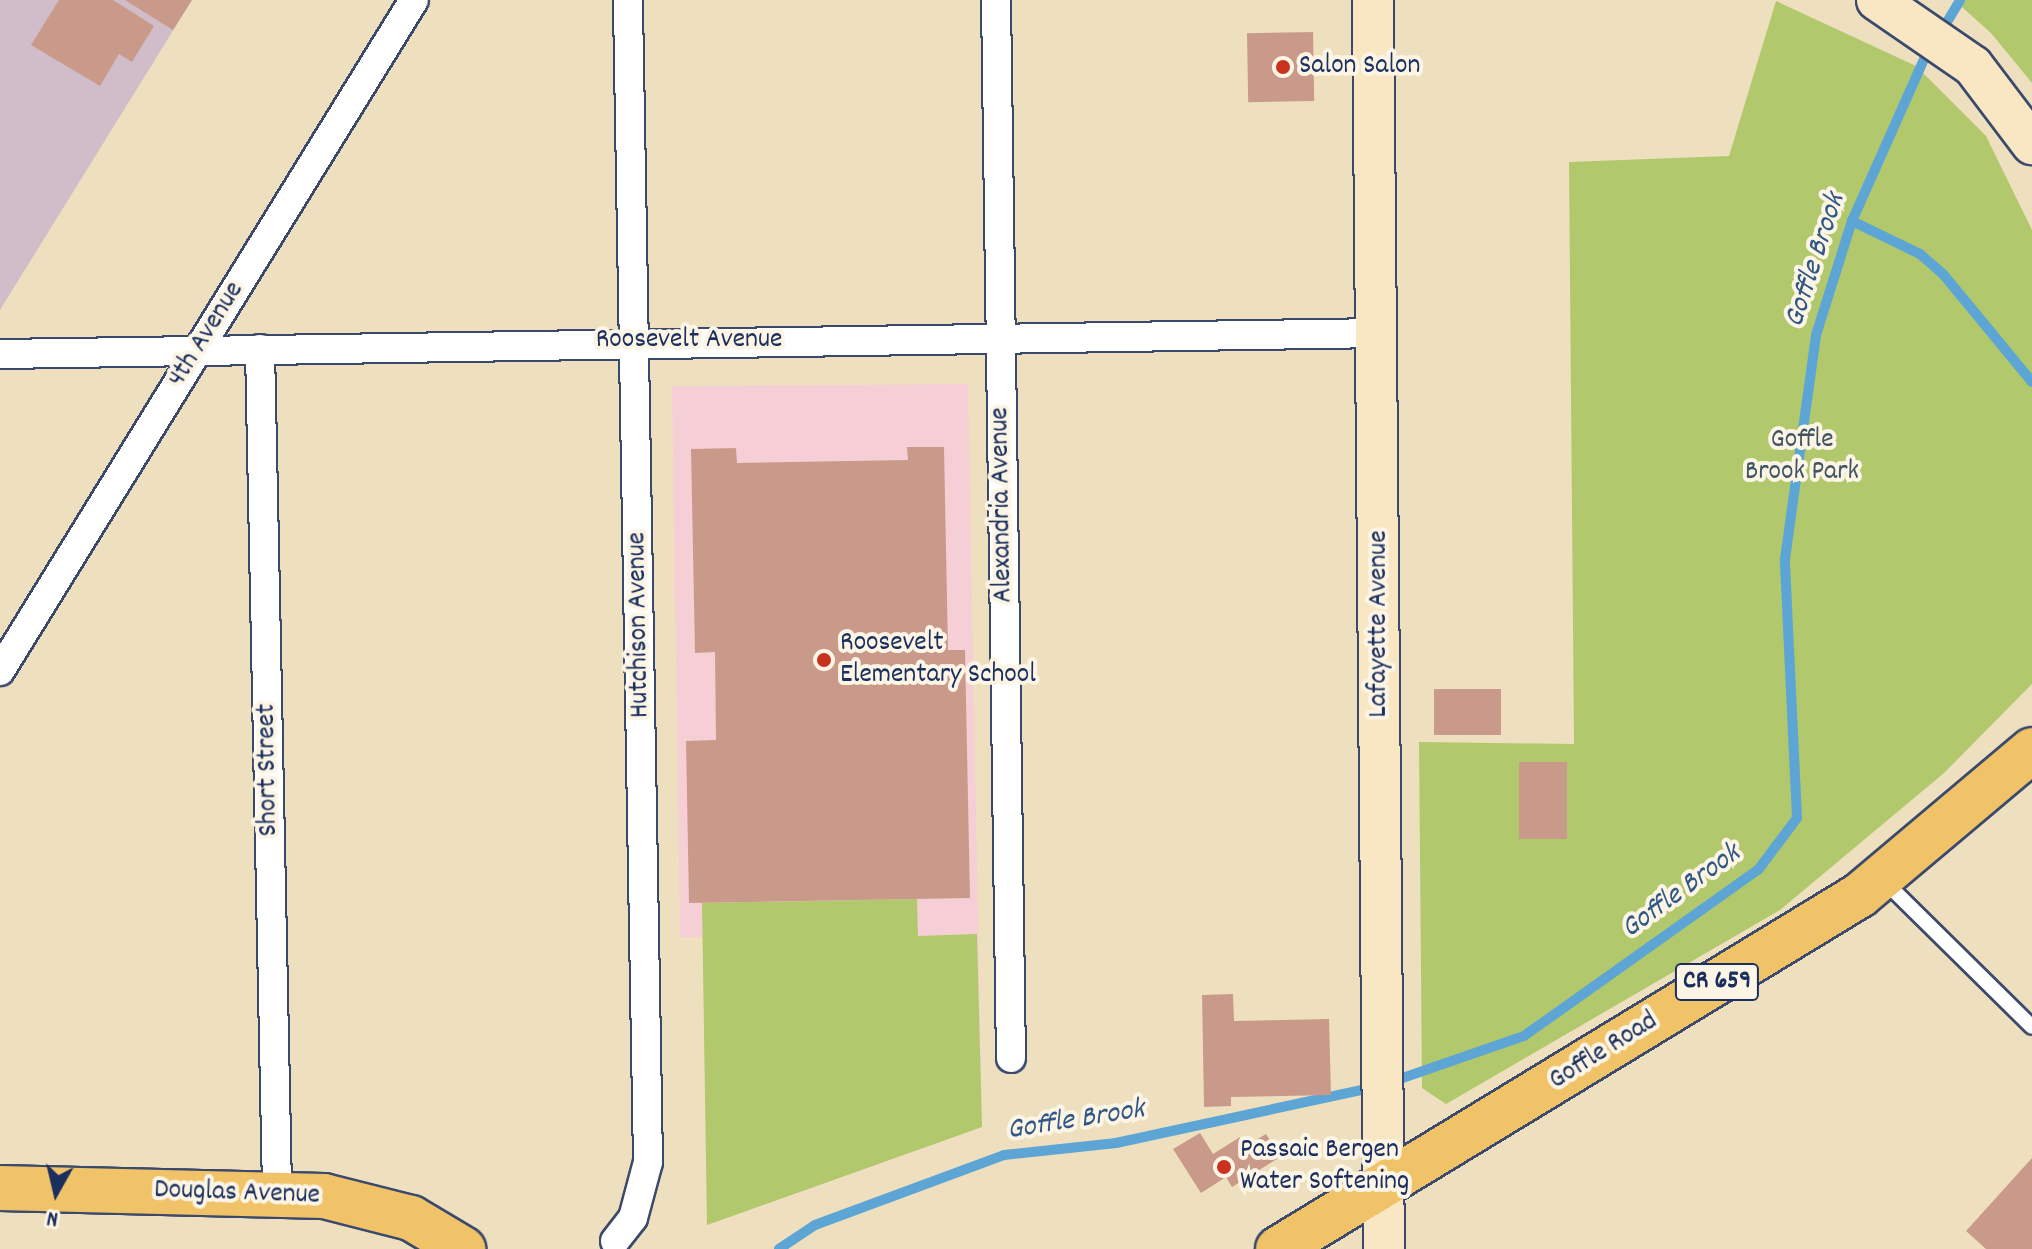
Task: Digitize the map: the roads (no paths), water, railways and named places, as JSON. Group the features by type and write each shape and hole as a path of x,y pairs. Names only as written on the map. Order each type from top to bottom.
{"main road":[{"name":"Goffle Road","path":"1278,1249 1882,879 2032,750"},
{"name":"Douglas Avenue","path":"0,1188 277,1191 369,1204 463,1249"}],"street":[{"name":"4th Avenue","path":"0,671 414,0"},
{"name":"Hutchison Avenue","path":"615,1241 633,1218 648,1162 628,0"},
{"name":"Alexandria Avenue","path":"996,0 1011,1058"},
{"name":"Lafayette Avenue","path":"1373,0 1379,333 1384,1249"},
{"path":"1892,8 1973,66 2032,144"},
{"name":"Roosevelt Avenue","path":"0,354 636,341 1001,340 1379,333"},
{"name":"Short Street","path":"260,349 277,1191"}],"lane":[{"path":"1882,879 2032,1027"}],"waterway":[{"name":"Goffle Brook","path":"1941,32 1960,0"},
{"name":"Goffle Brook","path":"1391,1082 1524,1036 1758,870 1797,818 1785,559 1816,335 1852,221 1929,48"},
{"path":"1852,221 1920,254 1943,274 2032,382"},
{"name":"Goffle Brook","path":"779,1249 815,1225 1004,1155 1116,1143 1376,1087"}],"place":[{"name":"Salon Salon","path":"1283,67"},
{"name":"Roosevelt Elementary School","path":"824,660"},
{"name":"Passaic Bergen Water Softening","path":"1224,1167"}],"park label":[{"name":"Goffle Brook Park","path":"1802,457"}]}
